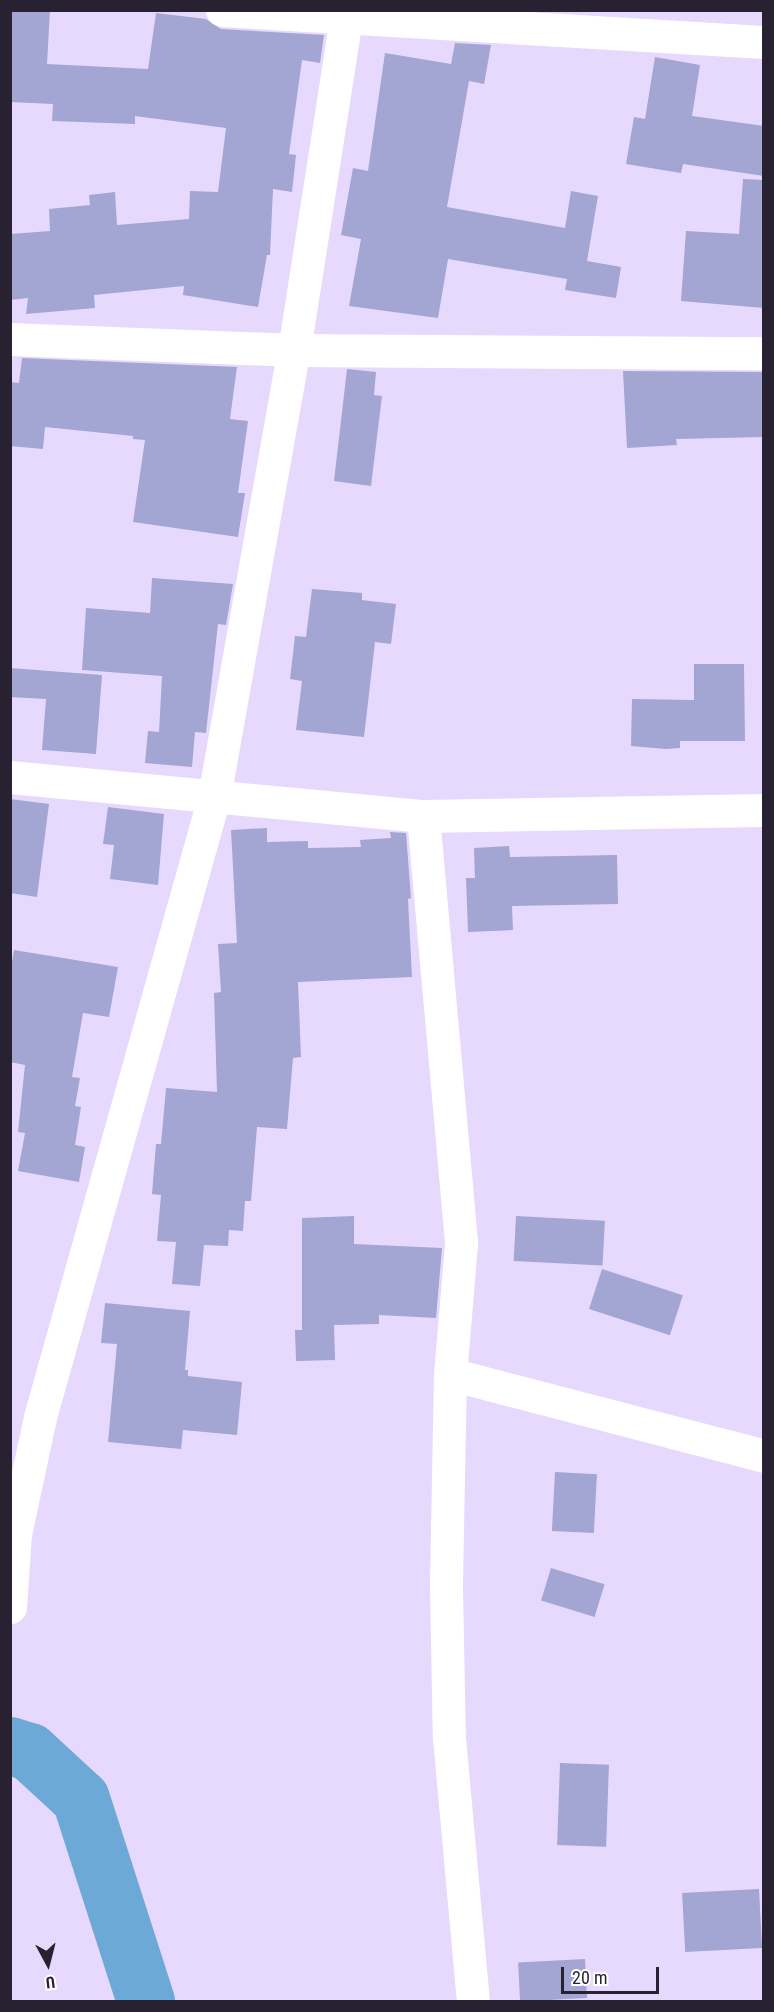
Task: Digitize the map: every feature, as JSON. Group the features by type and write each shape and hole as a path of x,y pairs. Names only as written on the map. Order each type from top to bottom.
{"street":[{"path":"222,10 346,14 764,42"},
{"path":"10,1607 15,1534 40,1417 214,797 294,350 346,14"},
{"path":"10,339 294,350 764,353"},
{"path":"10,777 423,816 764,810"},
{"path":"423,816 461,1244 450,1374 446,1588 449,1738 473,2001"},
{"path":"450,1374 764,1456"}],"building":[{"path":"10,10 50,10 47,64 148,69 156,13 206,19 221,29 324,35 320,63 302,60 289,154 296,155 292,192 273,189 270,255 267,255 258,307 183,295 184,286 94,295 95,308 26,314 28,298 10,300 10,234 50,231 49,209 90,205 89,195 115,192 117,225 189,219 190,191 218,192 226,128 135,116 135,124 52,121 53,104 10,102"},
{"path":"455,43 491,45 484,84 469,81 447,207 565,228 571,191 598,196 587,261 621,267 616,298 565,290 567,279 448,259 438,318 349,306 361,239 341,235 353,168 368,171 385,53 451,64"},
{"path":"655,57 700,65 692,116 764,126 764,176 683,164 681,173 626,164 634,117 645,119"},
{"path":"743,179 764,180 764,308 681,301 686,231 739,234"},
{"path":"22,358 237,367 230,419 248,421 238,493 245,493 238,537 133,522 145,440 133,439 133,436 45,427 43,449 10,446 10,382 19,383"},
{"path":"347,369 376,372 374,395 382,396 371,486 334,481"},
{"path":"623,371 764,372 764,437 676,439 677,445 627,448"},
{"path":"152,578 233,584 226,625 218,624 206,733 195,732 192,767 145,763 148,731 159,732 162,676 82,670 86,608 150,613"},
{"path":"312,589 362,593 362,600 396,604 391,644 375,642 364,737 296,730 302,681 290,679 295,636 306,637"},
{"path":"694,664 744,664 745,741 680,741 680,748 666,749 631,746 632,699 694,700"},
{"path":"10,668 102,675 96,754 42,750 46,699 10,697"},
{"path":"10,799 49,804 37,897 10,893"},
{"path":"108,807 164,814 158,885 110,879 114,845 103,844"},
{"path":"267,828 267,842 308,841 308,848 361,847 360,840 391,838 390,832 406,833 411,898 408,899 412,977 298,982 301,1057 293,1058 287,1129 257,1127 251,1201 245,1201 243,1231 229,1230 228,1246 204,1245 200,1286 172,1284 176,1242 157,1241 161,1195 152,1194 156,1144 161,1144 166,1088 217,1092 214,993 221,992 218,944 237,943 231,830"},
{"path":"509,846 510,857 617,855 618,904 512,906 513,930 468,932 466,878 475,878 474,848"},
{"path":"14,950 118,967 109,1017 83,1013 72,1077 80,1078 75,1106 81,1107 75,1145 85,1147 79,1182 18,1171 25,1133 18,1132 25,1065 10,1062 10,973"},
{"path":"354,1216 354,1244 442,1248 436,1318 379,1315 379,1324 334,1325 335,1360 296,1361 295,1330 302,1330 302,1218"},
{"path":"516,1216 605,1221 603,1266 514,1261"},
{"path":"602,1269 683,1295 670,1335 589,1309"},
{"path":"105,1303 190,1311 185,1370 188,1370 188,1376 242,1382 237,1435 183,1430 181,1449 108,1442 117,1344 101,1343"},
{"path":"555,1472 597,1474 594,1533 552,1531"},
{"path":"551,1568 605,1584 595,1617 541,1601"},
{"path":"560,1763 609,1765 606,1847 557,1845"},
{"path":"759,1889 762,1948 685,1952 682,1893"},
{"path":"585,1959 587,1998 520,2001 518,1963"}],"waterway":[{"path":"10,1746 30,1752 81,1799 146,2002"}]}
